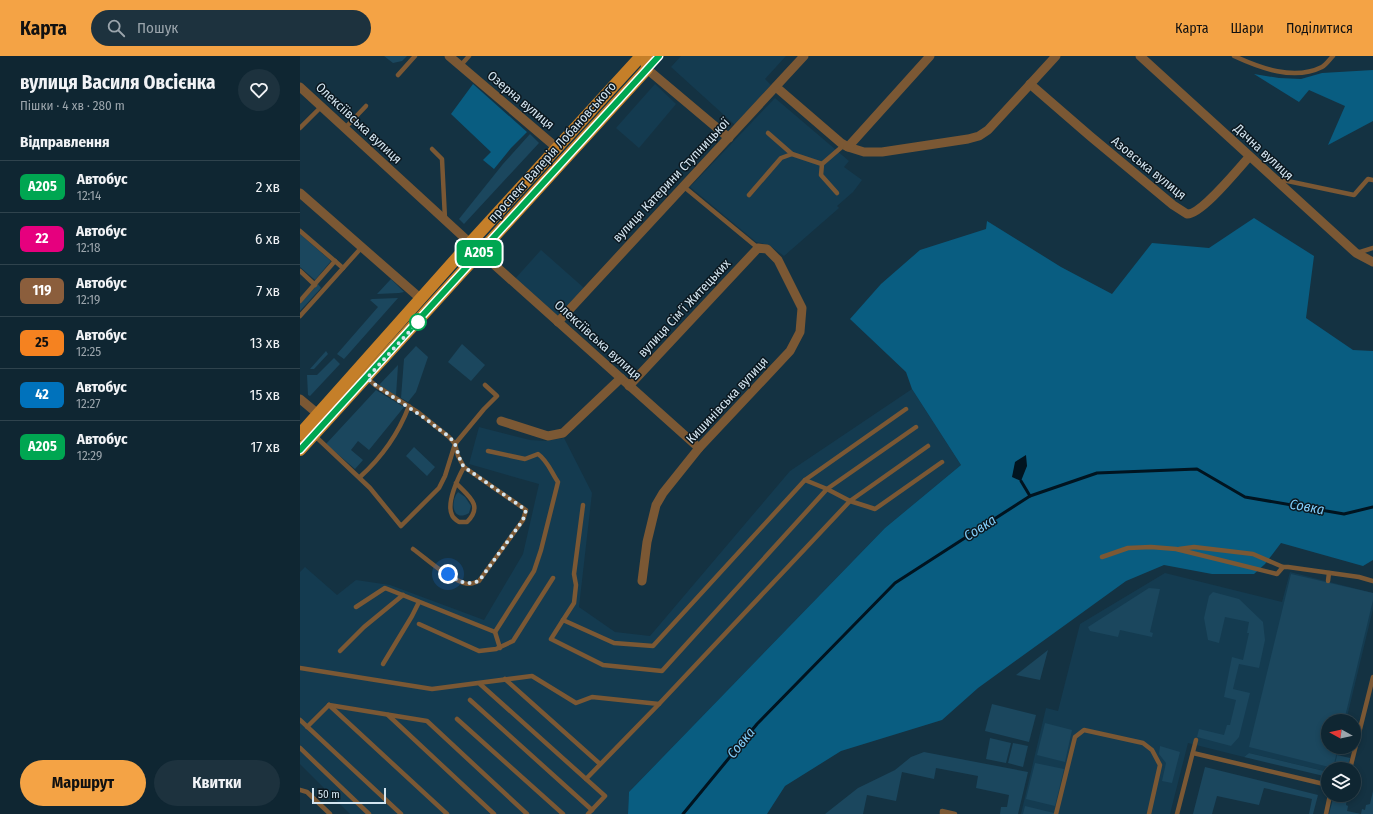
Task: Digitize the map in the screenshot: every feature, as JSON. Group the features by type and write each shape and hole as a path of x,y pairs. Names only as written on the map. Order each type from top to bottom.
{"main road":[{"path":"639,57 647,69"},
{"name":"проспект Валерія Лобановського","path":"300,434 470,243 639,57"},
{"name":"проспект Валерія Лобановського","path":"300,450 647,69"}],"street":[{"name":"Озерна вулиця","path":"449,56 557,148"},
{"name":"вулиця Катерини Ступницької","path":"558,322 804,56"},
{"path":"846,146 930,56"},
{"path":"776,87 846,146 864,152 882,152 979,136 988,130 1056,56"},
{"name":"Дачна вулиця","path":"1140,56 1356,253 1373,262"},
{"path":"647,69 729,138"},
{"name":"Азовська вулиця","path":"1030,84 1090,136 1187,214 1195,213 1206,204 1249,157"},
{"name":"Олексіївська вулиця","path":"300,87 470,243"},
{"path":"300,193 421,299"},
{"name":"вулиця Сімʼї Житецьких","path":"629,386 758,248"},
{"name":"Кишинівська вулиця","path":"642,581 647,542 656,505 663,492 699,448 790,351 800,332 802,308 778,260 767,249 758,248"},
{"name":"Олексіївська вулиця","path":"480,252 699,448"},
{"path":"502,421 548,436 563,433 621,378"},
{"path":"300,398 318,414"}],"lane":[{"path":"398,75 415,56"},
{"path":"461,66 469,56"},
{"path":"1234,56 1258,66 1279,72 1301,74 1323,67 1332,56"},
{"path":"300,128 322,106"},
{"path":"345,128 366,106"},
{"path":"768,133 792,154 822,164"},
{"path":"837,192 821,175 822,164 846,146"},
{"path":"432,149 442,159 445,221"},
{"path":"749,195 781,158 792,154"},
{"path":"1273,178 1354,195 1368,179 1373,180"},
{"path":"683,186 758,248"},
{"path":"300,231 343,268"},
{"path":"300,316 362,247"},
{"path":"1356,253 1373,248"},
{"path":"300,301 335,261"},
{"path":"300,271 315,285"},
{"path":"367,378 375,385 409,406 449,437 455,444 458,456 464,467 526,510 523,520 483,577 479,581 472,584 465,583 455,578 413,549"},
{"path":"314,435 360,477 401,526 437,490 442,483 455,444 484,409 497,396 485,385"},
{"path":"360,477 370,468 389,445 409,406"},
{"path":"562,620 614,643 653,646 805,480 906,409"},
{"path":"583,505 574,574 576,585 574,602 551,639 603,665 662,671 827,489 916,428"},
{"path":"586,779 659,704 850,501 928,446"},
{"path":"488,451 525,459 538,454 546,459 558,482 541,550 534,570 495,632 500,648"},
{"path":"805,480 850,501 875,509 942,462"},
{"path":"456,483 467,493 475,504 474,512 467,522 459,522 452,515 451,508 453,492 456,483 464,467"},
{"path":"1102,557 1128,548 1151,547 1176,549 1277,574 1283,567"},
{"path":"1176,549 1194,547 1253,554 1283,567 1359,577 1373,581"},
{"path":"1328,582 1329,574"},
{"path":"419,624 479,651 500,648 513,641 553,578"},
{"path":"356,607 385,588 495,632"},
{"path":"340,651 364,627 403,595"},
{"path":"383,664 419,602"},
{"path":"300,668 432,689 480,684 532,676 576,703 592,697 659,704"},
{"path":"1352,762 1373,677"},
{"path":"505,679 600,764"},
{"path":"470,700 590,812 605,796 480,684"},
{"path":"329,706 427,721 527,814"},
{"path":"308,727 329,706"},
{"path":"329,706 448,814"},
{"path":"388,715 494,814"},
{"path":"457,719 563,814"},
{"path":"301,722 401,814"},
{"path":"1056,814 1075,737 1084,730 1143,743 1152,750 1160,765 1149,814"},
{"path":"1177,814 1196,740"},
{"path":"300,748 369,814"},
{"path":"1193,752 1321,783"},
{"path":"300,790 307,792 330,814"},
{"path":"1326,814 1329,802"},
{"path":"942,814 942,811 955,814"}],"shaded area":[{"path":"384,56 407,56 402,61 393,63"},
{"path":"681,56 786,56 765,79 771,85 735,125 671,67"},
{"path":"1373,70 1373,121 1328,145 1345,106 1309,90 1299,102 1254,74 1279,78 1301,79 1322,73"},
{"path":"473,84 527,132 511,148 494,169 483,160 491,152 451,114"},
{"path":"655,84 676,104 639,148 616,128"},
{"path":"775,98 849,161 844,167 862,180 853,192 837,206 839,208 784,256 769,245 756,242 690,187"},
{"path":"530,134 539,143 464,224 459,219 503,164"},
{"path":"1254,218 1314,256 1306,318 1353,350 1373,351 1373,560 1363,566 1281,543 1265,564 1254,574 1212,574 1164,565 1126,581 978,688 942,720 841,751 785,786 767,814 628,814 629,792 885,528 961,465 912,389 906,372 850,319 881,284 920,250 986,229 987,221 1061,267 1112,294 1152,243 1209,248"},
{"path":"300,234 331,261 315,280 300,267"},
{"path":"541,250 584,288 558,316 514,280"},
{"path":"391,279 404,292 377,294"},
{"path":"318,284 321,288 300,311 300,304"},
{"path":"398,298 344,359 337,354 378,307 370,300"},
{"path":"462,344 485,365 471,381 448,362"},
{"path":"416,346 428,357 416,392 408,402 401,398 404,359"},
{"path":"326,351 328,354 314,369 310,369"},
{"path":"334,358 340,364 310,396 308,395 307,375 317,375"},
{"path":"398,365 396,396 379,385"},
{"path":"912,389 961,465 885,528 629,792 628,814 350,814 300,764 300,572 305,567 337,595 356,580 390,585 484,620 523,554 539,484 469,464 479,427 530,440 546,441 564,438 592,493 579,607 615,632 650,636 790,471"},
{"path":"376,390 404,407 369,450 358,441 351,450 363,460 355,469 326,444"},
{"path":"414,447 435,467 427,476 406,456"},
{"path":"1026,455 1027,466 1021,481 1012,477 1015,462"},
{"path":"458,492 465,497 471,506 469,513 459,515 454,510 454,500"},
{"path":"1290,572 1373,593 1373,609 1348,714 1321,714 1321,754 1337,754 1336,762 1321,762 1321,770 1249,753 1244,757 1188,743 1170,814 1021,814 1046,708 1058,711 1080,624 1165,573 1282,602"},
{"path":"1291,574 1373,593 1373,600 1346,714 1321,714 1321,754 1336,754 1334,762 1321,762 1321,765 1249,747"},
{"path":"1149,588 1160,589 1150,632 1153,633 1152,637 1120,630 1118,637 1090,631 1088,627"},
{"path":"1213,592 1239,599 1263,622 1265,640 1259,668 1239,664 1233,689 1250,693 1239,737 1231,746 1197,737 1199,729 1224,735 1227,725 1230,725 1236,700 1224,697 1232,657 1243,660 1249,633 1247,633 1249,622 1225,617 1219,643 1208,640 1204,618 1209,596"},
{"path":"1048,650 1040,680 1016,675"},
{"path":"992,704 1036,715 1029,742 985,731"},
{"path":"1045,723 1072,730 1065,762 1037,755"},
{"path":"990,738 1011,743 1006,763 986,759"},
{"path":"1013,743 1028,746 1023,767 1008,763"},
{"path":"1160,746 1180,752 1172,783 1162,781 1166,763 1159,754"},
{"path":"924,752 1028,772 1018,814 1000,814 1001,807 1007,807 1009,795 976,788 978,776 936,768 934,779 902,772 896,801 867,795 863,814 825,814 858,788 895,770 911,757"},
{"path":"1249,753 1321,770 1321,775 1244,757"},
{"path":"1337,755 1350,758 1349,762 1336,762"},
{"path":"1035,763 1064,769 1055,806 1026,799"},
{"path":"1205,767 1318,795 1313,814 1309,814 1312,799 1264,788 1259,805 1217,796 1212,814 1193,814"},
{"path":"1373,791 1373,814 1361,814 1362,809 1365,810 1366,805 1370,804"},
{"path":"1332,802 1346,802 1346,805 1348,806 1347,811 1361,814 1329,814"},
{"path":"1025,806 1054,813 1054,814 1023,814"}],"waterway":[{"name":"Совка","path":"683,814 757,724 895,583 1030,496 1097,473 1197,469 1245,497 1344,514 1373,507"},
{"path":"1021,481 1030,496"}],"bus line":[{"name":"А205","path":"300,450 659,56"}],"route":[{"path":"418,322 367,378 375,385 419,413 449,437 455,444 460,462 464,467 526,510 523,520 479,581 472,584 465,583 448,574"}]}
